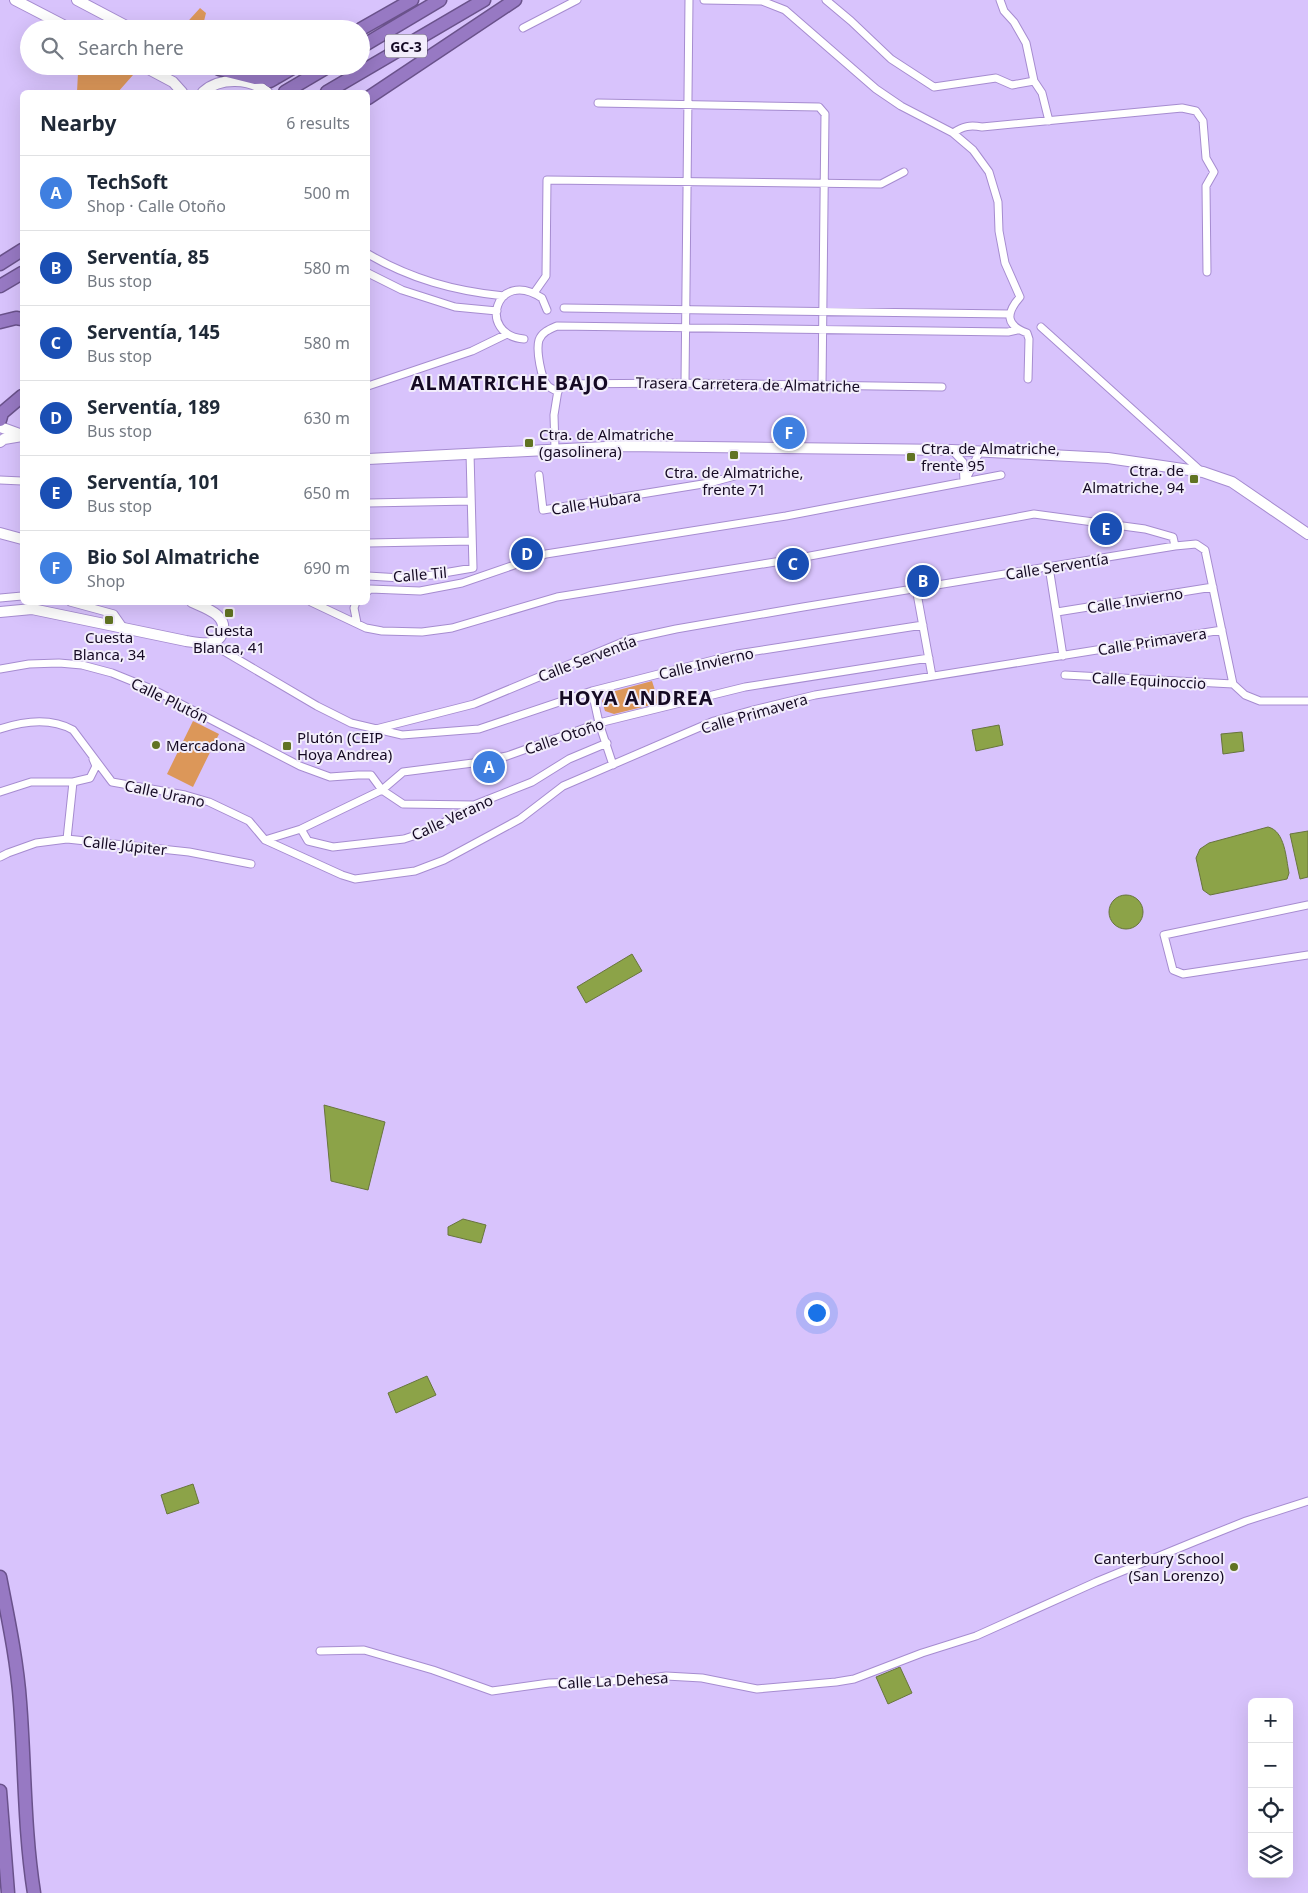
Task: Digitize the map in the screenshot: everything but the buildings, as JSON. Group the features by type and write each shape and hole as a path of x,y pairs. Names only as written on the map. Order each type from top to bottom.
{"highway":[{"path":"370,24 412,0"},
{"name":"GC-3","path":"370,42 440,0"},
{"name":"GC-3","path":"370,67 484,0"},
{"path":"370,97 515,0"},
{"path":"243,75 255,78 278,77"},
{"path":"250,83 267,83 281,75"},
{"path":"288,90 314,75"},
{"name":"GC-3","path":"330,90 356,75"},
{"path":"0,257 20,245"},
{"path":"0,264 20,251"},
{"path":"0,286 20,274"},
{"path":"0,322 20,319"},
{"path":"0,402 20,397"},
{"path":"0,420 2,413 20,397"},
{"path":"0,1577 11,1631 20,1700 27,1819 34,1893"},
{"path":"0,1791 8,1893"}],"main road":[{"path":"15,0 54,20"},
{"path":"77,0 115,20"},
{"path":"160,75 173,82 180,90"},
{"path":"232,75 264,90"},
{"path":"207,90 220,83 235,81 250,83"},
{"path":"0,427 20,435"},
{"path":"0,442 4,439 20,436"},
{"path":"370,460 470,453 635,446 952,450 1108,458 1203,472 1232,482 1308,534"},
{"path":"0,533 20,538"},
{"path":"0,612 32,609 186,641 210,643 219,640 223,631 222,620 212,611 199,605"}],"street":[{"path":"523,28 577,0"},
{"path":"685,383 689,0"},
{"path":"704,0 762,1 785,10 876,89 901,106 953,133 973,150 989,172 998,202 999,231 1005,263 1020,297 1013,305 1009,314 1011,323 1017,330 1026,333 1029,339 1028,379"},
{"path":"826,0 892,59 934,87 996,78 1012,86 1034,81"},
{"path":"1000,0 1004,11 1014,22 1026,43 1034,81 1042,93 1049,121"},
{"path":"598,103 819,107 825,114 822,385"},
{"path":"953,133 962,126 972,125 982,127 1182,108 1196,111 1203,121 1206,158 1214,172 1206,186 1207,272"},
{"path":"534,293 546,276 547,180 881,184 904,172"},
{"path":"370,255 434,283 470,293 504,296"},
{"path":"370,273 402,290 455,307 496,311"},
{"path":"524,339 515,338 507,334 497,321 496,311 504,296 511,291 519,289 534,293 542,298 547,310"},
{"path":"564,308 1009,314"},
{"path":"555,450 554,415 558,392 547,386 538,353 539,340 547,330 557,326 1008,332 1017,330"},
{"path":"1040,327 1203,472"},
{"path":"370,385 472,351 507,334"},
{"name":"Trasera Carretera de Almatriche","path":"558,392 560,384 685,383 942,387"},
{"path":"952,450 963,462 964,481"},
{"path":"964,481 980,451"},
{"path":"370,543 472,541 470,453"},
{"name":"Calle Hubara","path":"539,475 543,510 709,484 742,474"},
{"path":"370,589 420,590 462,584 546,554 786,516 1001,475"},
{"path":"0,480 20,481"},
{"path":"370,503 471,501"},
{"path":"318,605 366,628 382,631 422,632 452,628 557,597 794,559 1034,514 1145,529 1173,537 1175,546"},
{"name":"Calle Til","path":"370,576 401,578 432,576 472,568 472,541"},
{"name":"Calle Serventía","path":"210,643 317,706 351,723 376,729 474,704 630,639 916,588 1196,544 1205,550 1233,684"},
{"path":"1049,567 1063,656"},
{"name":"Calle Invierno","path":"1057,612 1213,587"},
{"path":"916,588 932,676"},
{"path":"0,598 20,596"},
{"path":"81,605 114,614 123,627"},
{"path":"355,605 357,623"},
{"name":"Calle Invierno","path":"376,729 402,735 479,729 592,691 737,654 923,625"},
{"name":"Calle Primavera","path":"265,840 355,879 415,871 444,860 520,819 563,786 714,721 816,695 1222,630"},
{"name":"Calle Otoño","path":"301,829 382,790 403,772 473,764 507,756 599,723 744,687 929,658"},
{"name":"Calle Plutón","path":"0,668 29,664 59,663 82,665 112,673 154,690 300,766 330,777 371,775 382,790"},
{"name":"Calle Equinoccio","path":"1065,675 1233,684"},
{"path":"1233,684 1245,695 1260,701 1308,701"},
{"path":"592,691 599,723 613,765"},
{"path":"0,729 16,723 46,721 64,725 73,730 92,755 96,766 90,778 73,782 31,782 0,792"},
{"name":"Calle Verano","path":"301,829 308,841 333,846 404,839 431,830 474,805 532,782 569,759 606,743"},
{"name":"Calle Urano","path":"92,755 112,782 185,795 210,802 249,821 265,840"},
{"path":"66,839 73,782"},
{"path":"382,790 402,804 474,805"},
{"path":"265,840 301,829"},
{"name":"Calle Júpiter","path":"0,857 36,843 66,839 190,852 251,864"},
{"path":"1308,905 1164,935 1173,970 1183,974 1308,955"},
{"name":"Calle La Dehesa","path":"320,1651 364,1650 433,1670 492,1691 549,1683 637,1680 666,1676 702,1678 757,1689 776,1689 854,1679 922,1653 976,1636 1096,1582 1246,1521 1308,1501"}],"shaded area":[{"path":"200,8 206,13 204,20 189,20"},
{"path":"78,75 133,75 120,90 77,90"},
{"path":"652,681 659,703 614,714 605,711 602,701 608,693"},
{"path":"193,721 219,734 193,787 167,774"},
{"path":"999,725 1003,745 976,751 972,730"},
{"path":"1242,732 1244,751 1223,754 1221,734"},
{"path":"1268,827 1278,834 1284,846 1289,873 1287,879 1210,895 1203,890 1196,858 1200,849 1209,843"},
{"path":"1308,831 1308,877 1300,879 1290,834"},
{"path":"1126,895 1133,896 1138,900 1142,905 1142,919 1138,924 1133,928 1126,929 1119,928 1114,924 1110,919 1109,912 1110,905 1114,900 1119,896"},
{"path":"632,954 642,971 586,1003 577,987"},
{"path":"324,1105 385,1122 368,1190 331,1181"},
{"path":"463,1219 486,1225 481,1243 448,1235 448,1227"},
{"path":"427,1376 436,1395 396,1413 388,1393"},
{"path":"193,1484 199,1503 167,1514 161,1495"},
{"path":"900,1667 912,1693 888,1704 876,1677"}],"place":[{"name":"Bio Sol Almatriche","path":"789,433"},
{"name":"Ctra. de Almatriche (gasolinera)","path":"529,443"},
{"name":"Ctra. de Almatriche, frente 71","path":"734,455"},
{"name":"Ctra. de Almatriche, frente 95","path":"911,457"},
{"name":"Ctra. de Almatriche, 94","path":"1194,479"},
{"name":"Serventía, 101","path":"1106,529"},
{"name":"Serventía, 189","path":"527,554"},
{"name":"Serventía, 145","path":"793,564"},
{"name":"Serventía, 85","path":"923,581"},
{"name":"Cuesta Blanca, 41","path":"229,613"},
{"name":"Cuesta Blanca, 34","path":"109,620"},
{"name":"Mercadona","path":"156,745"},
{"name":"Plutón (CEIP Hoya Andrea)","path":"287,746"},
{"name":"TechSoft","path":"489,767"},
{"name":"Canterbury School (San Lorenzo)","path":"1234,1567"}],"district":[{"name":"ALMATRICHE BAJO","path":"510,382"},
{"name":"HOYA ANDREA","path":"636,697"}]}
